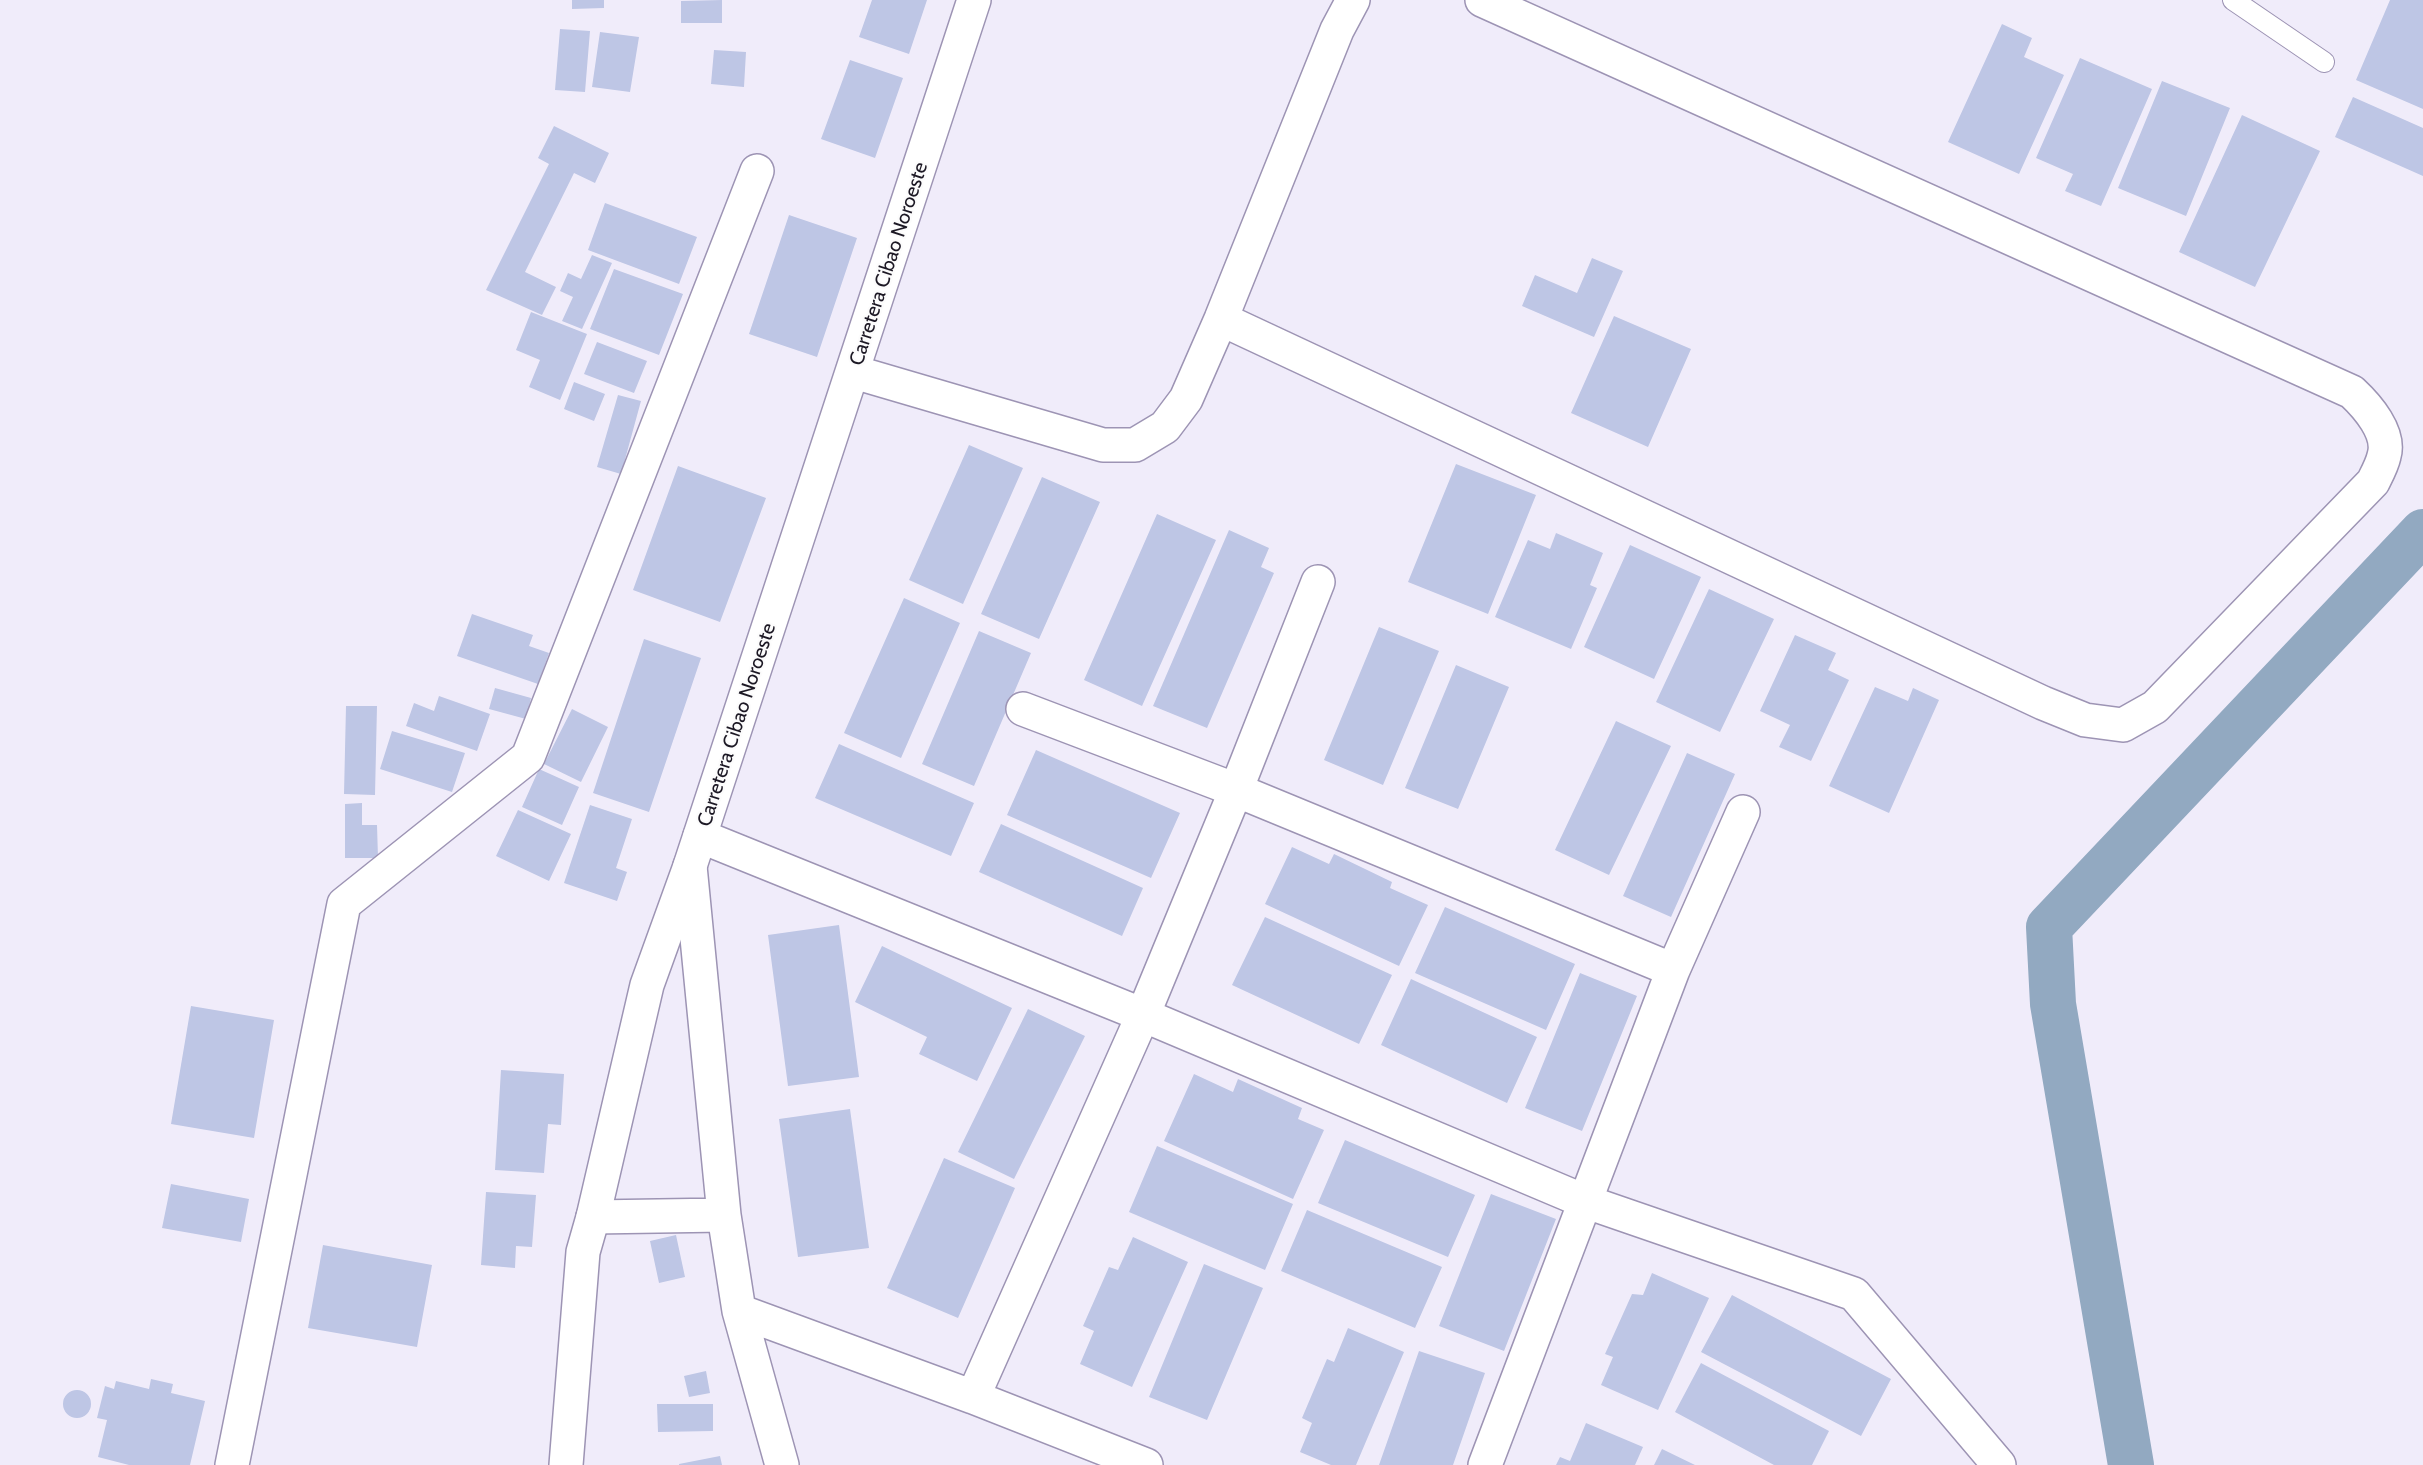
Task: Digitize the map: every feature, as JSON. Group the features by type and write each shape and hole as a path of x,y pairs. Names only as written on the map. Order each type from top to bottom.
{"street":[{"name":"Carretera Cibao Noroeste","path":"566,1465 583,1252 647,985 695,851 975,0"},
{"path":"854,372 1103,445 1135,445 1165,427 1186,399 1337,30 1353,0"},
{"path":"1221,318 2043,704 2085,720 2123,724 2155,707 2373,482 2385,454 2381,429 2367,407 2352,392 1482,0"},
{"path":"232,1465 345,904 528,757 757,171"},
{"path":"973,1397 1143,1015 1236,790 1317,582"},
{"path":"1023,709 1236,790 1673,970"},
{"path":"1485,1465 1673,970 1743,812"},
{"path":"782,1465 739,1311 724,1215 695,851 1143,1015 1584,1201 1854,1294 1999,1465"},
{"path":"593,1217 724,1215"},
{"path":"739,1311 973,1397 1146,1465"}],"lane":[{"path":"2233,0 2324,62"}],"building":[{"path":"572,0 604,0 604,8 572,9"},
{"path":"722,0 722,23 681,23 681,1"},
{"path":"872,0 927,0 909,54 859,37"},
{"path":"2390,0 2423,0 2423,109 2356,80"},
{"path":"2002,24 2032,38 2024,57 2064,75 2019,174 1948,142"},
{"path":"560,29 590,31 585,92 555,90"},
{"path":"600,32 639,37 630,92 592,87"},
{"path":"714,50 746,52 744,87 711,84"},
{"path":"2080,58 2152,89 2101,206 2065,191 2073,174 2036,158"},
{"path":"850,60 903,78 875,158 821,139"},
{"path":"2162,81 2230,108 2186,216 2118,188"},
{"path":"2353,97 2423,128 2423,176 2335,137"},
{"path":"2242,115 2320,151 2255,287 2179,252"},
{"path":"554,126 609,153 595,183 574,173 525,272 556,287 542,315 486,290 549,164 538,158"},
{"path":"605,203 697,237 679,284 588,250"},
{"path":"789,215 857,238 817,357 749,334"},
{"path":"592,255 612,263 582,329 562,321 573,297 560,291 568,273 581,279"},
{"path":"1592,258 1623,271 1594,337 1522,306 1535,275 1577,293"},
{"path":"614,269 683,294 659,355 590,329"},
{"path":"531,312 587,334 560,400 529,387 540,360 516,350"},
{"path":"1614,316 1691,349 1648,447 1571,413"},
{"path":"597,342 647,361 634,393 584,374"},
{"path":"574,382 605,394 594,421 564,409"},
{"path":"618,395 641,401 621,474 597,467"},
{"path":"969,445 1023,468 963,604 909,580"},
{"path":"1456,464 1536,495 1488,614 1408,582"},
{"path":"678,466 766,498 720,622 633,590"},
{"path":"1042,477 1100,502 1039,639 981,614"},
{"path":"1157,514 1216,540 1142,706 1084,680"},
{"path":"1229,530 1269,548 1261,567 1274,573 1207,728 1153,706"},
{"path":"1556,533 1603,553 1590,585 1597,588 1571,649 1495,617 1528,540 1550,549"},
{"path":"1630,545 1701,577 1654,679 1584,647"},
{"path":"1709,589 1774,619 1720,732 1656,702"},
{"path":"904,598 960,623 901,758 844,733"},
{"path":"472,614 533,635 529,646 549,653 538,684 457,656"},
{"path":"1379,627 1439,651 1383,785 1324,760"},
{"path":"979,631 1031,653 974,786 922,764"},
{"path":"1795,635 1836,653 1828,670 1849,680 1811,761 1779,747 1790,725 1760,711"},
{"path":"644,639 701,658 649,812 593,793"},
{"path":"1456,665 1509,687 1458,809 1405,788"},
{"path":"1875,687 1908,701 1913,688 1939,700 1889,813 1829,786"},
{"path":"495,688 531,698 526,719 489,709"},
{"path":"439,696 490,714 477,751 406,726 414,703 434,711"},
{"path":"346,706 377,706 375,795 344,794"},
{"path":"572,709 608,727 581,782 544,764"},
{"path":"1616,721 1671,746 1609,875 1555,850"},
{"path":"392,731 465,753 452,792 380,769"},
{"path":"839,744 974,803 951,856 815,798"},
{"path":"1036,750 1180,813 1151,878 1007,815"},
{"path":"1687,753 1735,774 1671,917 1623,896"},
{"path":"539,769 579,787 562,825 522,807"},
{"path":"362,803 362,825 377,825 378,858 345,858 345,804"},
{"path":"590,805 632,819 616,868 627,872 617,901 564,883"},
{"path":"518,810 571,834 549,881 496,856"},
{"path":"1001,824 1143,888 1122,936 979,872"},
{"path":"1292,847 1329,864 1334,854 1392,882 1390,888 1428,905 1399,966 1265,904"},
{"path":"1445,907 1575,964 1546,1030 1415,973"},
{"path":"1265,917 1392,975 1359,1044 1232,985"},
{"path":"839,925 859,1077 788,1086 768,935"},
{"path":"882,946 1012,1008 977,1081 919,1054 927,1037 855,1002"},
{"path":"1580,973 1637,996 1582,1131 1525,1108"},
{"path":"1411,979 1537,1037 1507,1103 1381,1045"},
{"path":"191,1006 274,1020 254,1138 171,1124"},
{"path":"1028,1009 1085,1036 1014,1179 958,1152"},
{"path":"501,1070 564,1074 561,1125 548,1124 544,1173 495,1170"},
{"path":"1194,1074 1233,1092 1238,1079 1302,1108 1298,1119 1324,1130 1293,1199 1164,1141"},
{"path":"850,1109 869,1248 798,1257 779,1119"},
{"path":"1345,1140 1475,1195 1448,1257 1318,1203"},
{"path":"1157,1146 1293,1204 1265,1270 1129,1212"},
{"path":"944,1158 1015,1188 958,1318 887,1288"},
{"path":"171,1184 249,1199 241,1242 162,1228"},
{"path":"486,1192 536,1195 532,1247 516,1246 515,1268 481,1265"},
{"path":"1491,1194 1556,1219 1504,1351 1439,1326"},
{"path":"1307,1210 1442,1267 1415,1328 1281,1271"},
{"path":"676,1235 685,1277 659,1283 650,1241"},
{"path":"1133,1237 1188,1262 1132,1387 1080,1364 1094,1331 1083,1326 1109,1267 1118,1270"},
{"path":"323,1245 432,1265 417,1347 308,1328"},
{"path":"1204,1264 1263,1288 1207,1420 1149,1397"},
{"path":"1652,1273 1709,1298 1658,1410 1601,1385 1613,1357 1605,1354 1632,1294 1643,1295"},
{"path":"1732,1295 1891,1379 1861,1436 1701,1352"},
{"path":"1348,1328 1404,1352 1356,1465 1331,1465 1300,1452 1312,1423 1302,1418 1327,1359 1334,1362"},
{"path":"1419,1351 1485,1373 1453,1465 1379,1465"},
{"path":"1701,1363 1829,1431 1812,1465 1774,1465 1675,1412"},
{"path":"706,1371 710,1393 689,1397 684,1376"},
{"path":"151,1379 173,1384 171,1393 205,1401 190,1465 129,1465 98,1457 107,1420 97,1418 105,1386 114,1389 116,1381 149,1389"},
{"path":"77,1390 87,1394 91,1404 87,1414 77,1418 67,1414 63,1404 67,1394"},
{"path":"657,1404 713,1404 713,1431 658,1432"},
{"path":"1586,1423 1643,1447 1635,1465 1556,1465 1560,1457 1570,1461"},
{"path":"1662,1449 1695,1465 1654,1465"},
{"path":"720,1456 722,1465 679,1465 679,1464"}],"waterway":[{"path":"2131,1465 2053,1004 2049,927 2423,532"}]}
